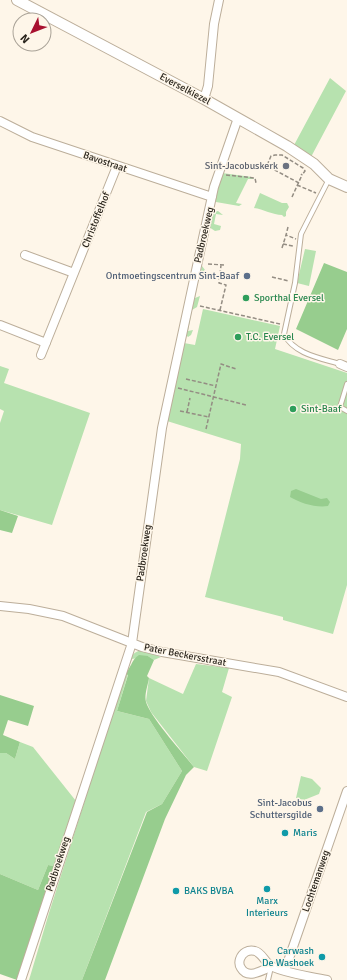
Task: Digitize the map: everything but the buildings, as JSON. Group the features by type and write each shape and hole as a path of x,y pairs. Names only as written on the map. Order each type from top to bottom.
{"street":[{"name":"Everselkiezel","path":"17,0 238,118 308,159 329,179 347,187"},
{"path":"204,99 208,86 214,24 219,0"},
{"name":"Padbroekweg","path":"21,980 132,643 157,459 170,386 212,197 238,118"},
{"name":"Bavostraat","path":"0,121 32,137 212,197"},
{"name":"Christoffelhof","path":"41,355 117,166"},
{"path":"25,255 74,273"},
{"path":"0,325 46,343"},
{"name":"Pater Beckersstraat","path":"0,606 29,609 62,616 132,643 174,655 279,672 347,697"},
{"name":"Lochtemanweg","path":"285,970 347,791"},
{"path":"271,967 327,980"}],"lane":[{"path":"329,179 304,227 299,247 295,283 284,334 293,346 305,353 343,366"},
{"path":"347,384 340,407 347,411"},
{"path":"268,980 271,967"}],"path":[{"path":"292,196 298,184 302,175 305,170 282,154 275,155 268,163 270,167 298,184 320,194"},
{"path":"219,172 255,178 256,183"},
{"path":"282,248 288,228"},
{"path":"286,235 300,241"},
{"path":"283,244 299,247"},
{"path":"208,264 222,265 219,283 226,284 220,310"},
{"path":"272,277 295,283"},
{"path":"200,306 286,325"},
{"path":"206,429 221,364 236,369"},
{"path":"186,379 216,386"},
{"path":"170,386 246,405"},
{"path":"187,412 190,398"},
{"path":"180,411 209,417"}],"green space":[{"path":"330,78 346,91 311,157 293,147"},
{"path":"222,173 252,177 254,179 248,179 236,203 242,204 239,206 216,202 215,199"},
{"path":"260,193 282,203 287,203 289,207 286,212 286,216 284,217 282,215 254,208"},
{"path":"218,211 223,215 216,214 214,224 221,226 220,230 215,231 209,227 213,212"},
{"path":"305,249 316,251 309,286 297,283"},
{"path":"324,263 347,272 347,329 338,350 296,329"},
{"path":"202,266 205,270 200,273"},
{"path":"198,285 195,298 200,296 197,307 192,310"},
{"path":"203,309 280,326 275,349 347,373 347,585 333,634 283,620 283,617 205,597 240,459 241,444 167,421 184,343 195,345"},
{"path":"192,310 188,331 193,330 191,335 188,337 186,335"},
{"path":"0,366 9,369 4,383 90,413 52,525 0,510 0,423 4,411 0,409"},
{"path":"296,489 321,499 327,498 330,502 328,506 313,506 298,501 290,497 291,491"},
{"path":"0,510 18,516 12,533 0,530"},
{"path":"142,650 161,657 154,660 148,656 132,659 126,674 128,674 117,711 149,719 182,771 162,804 146,812 82,980 29,980 129,662 135,652"},
{"path":"139,655 148,656 154,660 147,676 149,678 146,702 149,709 160,726 194,767 186,775 165,819 105,980 82,980 147,812 162,804 182,771 149,719 117,711 128,675 125,673 129,669 134,659"},
{"path":"196,664 229,668 222,692 232,697 207,771 194,767 151,712 146,701 149,678 183,694"},
{"path":"0,695 34,706 28,726 8,720 3,735 20,742 15,759 6,753 0,753"},
{"path":"20,742 33,747 76,801 54,866 48,865 38,890 0,874 0,753 6,753 15,759"},
{"path":"301,776 312,779 321,788 319,794 304,800 296,798"},
{"path":"48,865 54,866 17,980 0,974 0,874 38,890"}],"place":[{"name":"Sint-Jacobuskerk","path":"286,166"},
{"name":"Ontmoetingscentrum Sint-Baaf","path":"247,276"},
{"name":"Sporthal Eversel","path":"246,298"},
{"name":"T.C. Eversel","path":"238,337"},
{"name":"Sint-Baaf","path":"293,409"},
{"name":"Sint-Jacobus Schuttersgilde","path":"320,809"},
{"name":"Maris","path":"285,833"},
{"name":"Marx Interieurs","path":"267,889"},
{"name":"BAKS BVBA","path":"176,891"},
{"name":"Carwash De Washoek","path":"322,957"}]}
